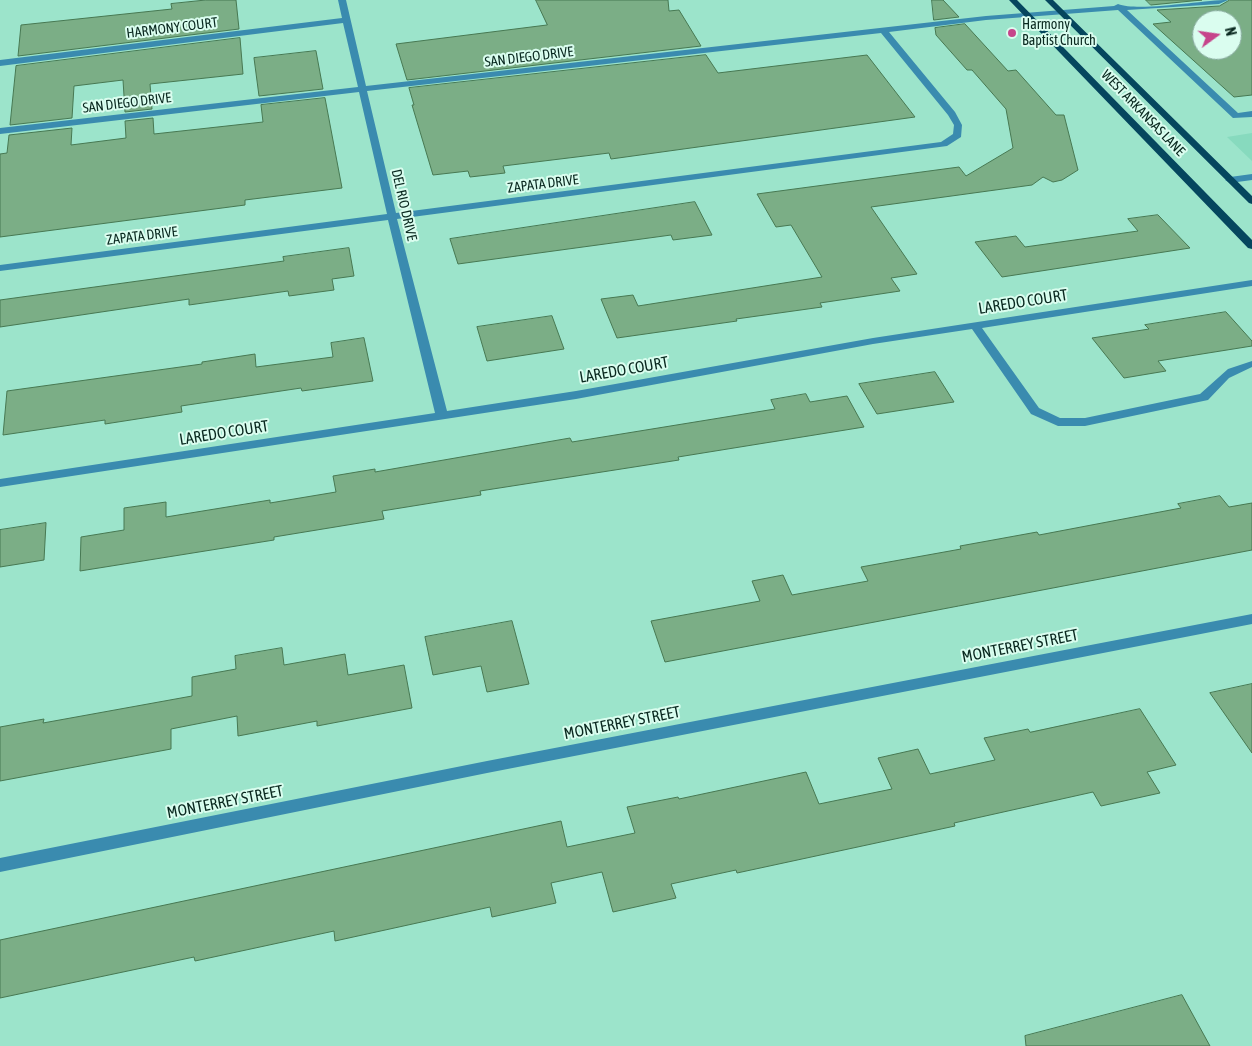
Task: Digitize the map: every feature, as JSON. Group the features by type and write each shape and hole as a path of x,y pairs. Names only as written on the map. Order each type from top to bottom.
{"main road":[{"name":"WEST ARKANSAS LANE","path":"1014,0 1252,246"},
{"name":"WEST ARKANSAS LANE","path":"1049,0 1252,201"}],"street":[{"name":"DEL RIO DRIVE","path":"342,0 392,217 442,416"},
{"path":"1112,0 1236,116 1252,114"},
{"name":"SAN DIEGO DRIVE","path":"0,131 883,30 1061,12 1165,7 1224,0"},
{"name":"HARMONY COURT","path":"0,62 347,20"},
{"name":"ZAPATA DRIVE","path":"0,268 944,144 958,135 958,125 952,114 883,30"},
{"path":"1230,180 1252,177"},
{"name":"LAREDO COURT","path":"0,483 576,395 873,341 1252,282"},
{"path":"975,326 1035,411 1058,422 1085,422 1204,397 1216,382 1242,366 1252,364"},
{"name":"MONTERREY STREET","path":"0,865 486,767 1252,619"}],"shaded area":[{"path":"1252,133 1252,161 1227,137"}],"building":[{"path":"206,0 236,0 239,29 18,56 21,25 172,9 171,4"},
{"path":"536,0 668,0 669,11 679,10 701,46 407,80 396,44 547,25"},
{"path":"932,0 943,0 959,17 934,20"},
{"path":"1146,0 1202,0 1151,5"},
{"path":"1230,0 1252,0 1252,95 1234,97 1193,60 1242,60 1242,10 1192,10 1192,59 1153,24 1171,22 1157,10 1219,6"},
{"path":"965,24 1008,71 1016,70 1056,115 1064,115 1078,170 1062,180 1053,182 1043,177 1032,185 871,207 917,274 891,278 900,291 820,303 822,307 617,338 601,299 633,295 638,306 822,277 791,225 776,227 757,194 959,167 966,176 1013,148 1006,109 972,70 967,70 936,35 935,28"},
{"path":"240,38 243,74 150,84 152,109 125,112 123,80 74,86 72,118 10,125 16,66"},
{"path":"316,51 323,89 259,96 254,58"},
{"path":"706,55 718,73 867,55 915,117 611,159 609,153 503,166 505,173 470,177 468,171 433,175 412,105 414,105 409,88"},
{"path":"325,98 342,188 245,200 245,205 0,237 0,154 7,153 9,135 72,128 71,145 126,138 125,121 153,118 154,134 263,122 261,105"},
{"path":"695,202 712,235 673,240 671,235 458,264 450,239"},
{"path":"1158,215 1190,248 1002,277 975,242 1016,236 1025,247 1138,231 1128,219"},
{"path":"349,248 354,276 332,279 334,290 289,296 288,291 189,305 189,299 0,327 0,300 284,261 283,257"},
{"path":"1226,312 1252,341 1252,346 1158,361 1166,371 1124,378 1092,338 1149,329 1145,325"},
{"path":"552,316 564,349 487,361 477,327"},
{"path":"364,338 373,381 302,391 301,388 181,406 182,412 105,424 105,420 3,435 7,391 202,364 202,362 255,354 256,367 333,357 331,343"},
{"path":"935,372 954,402 877,414 859,384"},
{"path":"806,394 810,402 847,396 864,427 678,457 679,460 480,491 481,495 382,511 384,519 274,537 274,540 80,571 81,537 124,530 124,508 166,502 166,517 270,500 270,503 336,492 333,476 375,469 375,472 570,438 572,442 775,409 771,400"},
{"path":"1220,496 1229,507 1252,503 1252,550 665,662 651,621 760,601 752,581 783,575 792,595 868,581 861,567 961,549 960,546 1037,532 1039,535 1181,508 1178,504"},
{"path":"46,523 44,560 0,567 0,530"},
{"path":"512,621 529,684 487,692 481,666 433,675 425,637"},
{"path":"282,648 284,665 345,654 348,675 404,665 412,708 317,726 317,721 238,736 237,716 171,729 171,749 0,781 0,727 44,719 43,723 192,696 192,677 236,669 235,656"},
{"path":"1252,684 1252,753 1210,693"},
{"path":"1140,709 1176,765 1147,772 1160,793 1101,806 1093,792 954,823 955,826 737,873 736,870 671,884 676,898 613,912 602,872 551,883 556,903 492,917 490,907 335,941 334,931 195,961 194,957 0,998 0,940 561,821 567,847 635,833 627,807 678,797 679,799 806,772 819,804 892,789 878,758 918,749 930,774 995,760 984,738 1028,729 1030,732"},
{"path":"1182,995 1210,1046 1026,1046 1025,1036"}],"place":[{"name":"Harmony Baptist Church","path":"1012,33"}]}
